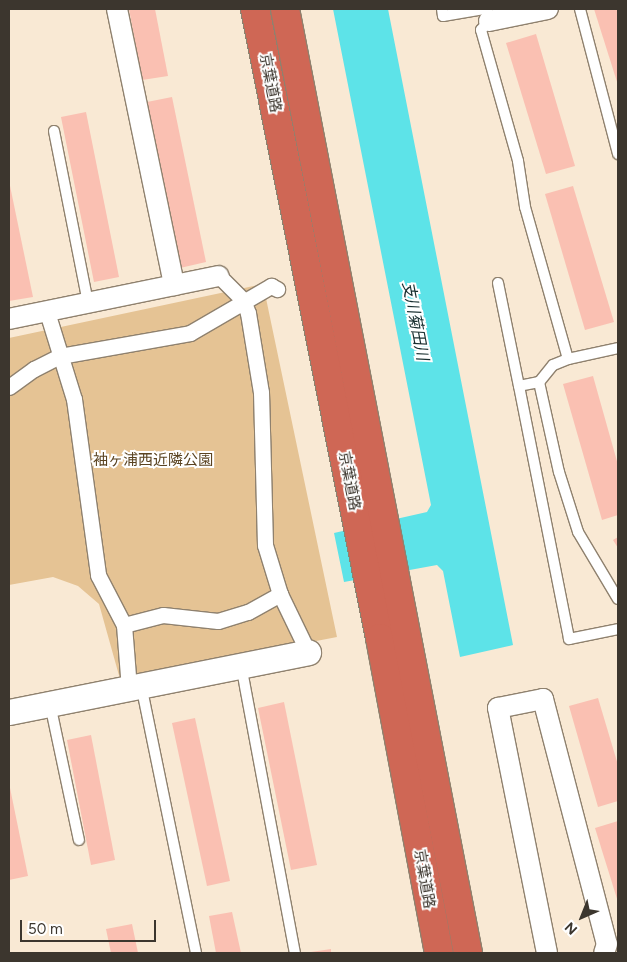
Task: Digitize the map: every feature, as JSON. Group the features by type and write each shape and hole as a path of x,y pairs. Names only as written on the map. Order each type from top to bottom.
{"highway":[{"name":"京葉道路","path":"255,9 385,592 468,953"},
{"name":"京葉道路","path":"285,9 369,514"},
{"name":"京葉道路","path":"385,592 439,953"}],"street":[{"path":"117,9 174,285"},
{"path":"487,13 548,9"},
{"path":"9,319 219,276 243,300 261,392 265,545 280,594 308,652 9,712"},
{"path":"9,387 34,369 60,356 190,333 243,300 271,286 277,289"},
{"path":"47,312 74,399 98,575 124,625 135,687"},
{"path":"124,625 163,616 218,621 248,612 280,594"},
{"path":"547,953 498,708 544,699 607,944 604,953"}],"lane":[{"path":"442,9 443,16 487,13 481,30 518,161 525,207 568,359"},
{"path":"580,9 618,154"},
{"path":"54,131 88,303"},
{"path":"498,283 569,640 618,629"},
{"path":"519,386 539,382 553,365 568,359 618,348"},
{"path":"539,382 559,472 578,532 618,599"},
{"path":"241,665 295,953"},
{"path":"135,687 196,953"},
{"path":"50,703 79,840"}],"green space":[{"name":"袖ヶ浦西近隣公園","path":"263,284 337,637 120,679 99,604 78,586 53,577 9,585 9,338"}],"water":[{"name":"支川菊田川","path":"333,9 388,9 513,645 460,657 443,571 437,565 344,582 334,533 427,512 431,505"}],"building":[{"path":"129,9 155,9 168,76 142,80"},
{"path":"594,9 618,9 618,85"},
{"path":"536,34 575,166 546,174 506,43"},
{"path":"172,97 206,262 180,268 147,102"},
{"path":"86,112 119,277 94,282 61,117"},
{"path":"9,181 33,297 9,301"},
{"path":"573,186 614,322 585,330 545,194"},
{"path":"593,376 618,465 618,515 602,520 563,384"},
{"path":"618,537 618,548 613,540"},
{"path":"598,698 618,765 618,801 598,807 569,706"},
{"path":"284,702 317,865 291,870 258,708"},
{"path":"195,718 230,881 207,886 172,723"},
{"path":"91,735 115,860 91,865 67,740"},
{"path":"9,783 28,876 9,880"},
{"path":"618,821 618,902 595,828"},
{"path":"232,912 241,953 216,953 209,916"},
{"path":"132,924 138,953 111,953 106,929"},
{"path":"331,949 331,953 311,953 311,952"}]}
